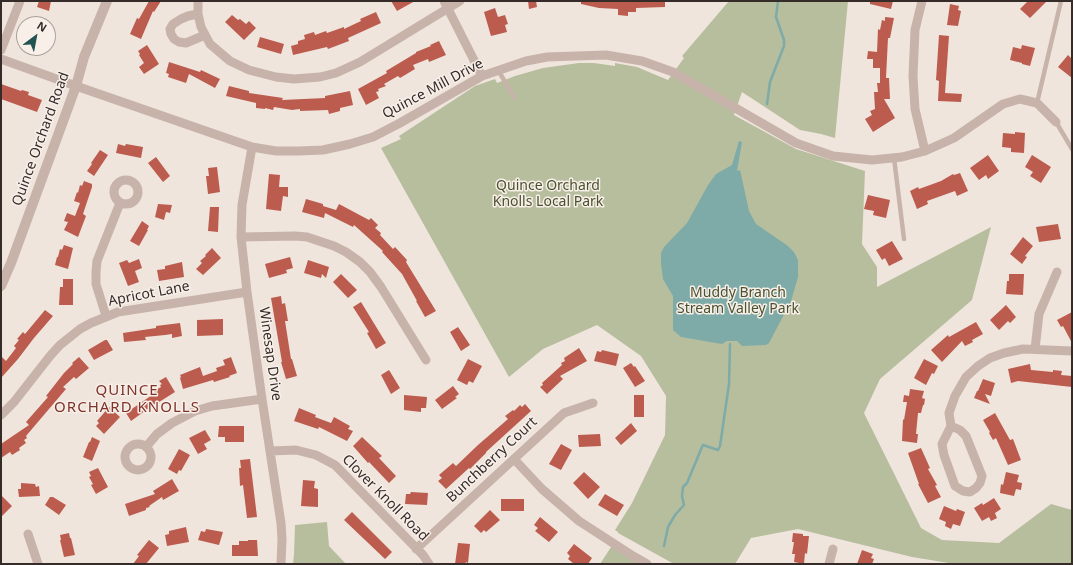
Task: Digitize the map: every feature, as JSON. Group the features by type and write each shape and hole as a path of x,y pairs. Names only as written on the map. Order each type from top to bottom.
{"street":[{"path":"1,50 20,1"},
{"name":"Quince Orchard Road","path":"1,286 11,263 76,86 84,56 107,1"},
{"path":"198,1 198,14 201,27 205,35 210,44 230,61 249,70 276,77 294,79 320,77 336,73 360,62 446,5 460,1"},
{"path":"922,1 915,30 913,76 916,108 925,151"},
{"path":"446,5 482,76"},
{"path":"198,14 180,19 173,24 170,29 174,39 179,42 186,43 205,35"},
{"name":"Quince Mill Drive","path":"1,59 252,147 276,151 323,150 373,137 482,76 526,61 547,56 606,55 642,61 673,72 796,143 832,156 872,160 902,157 925,151 954,138 1003,104 1020,99 1037,103"},
{"path":"1037,103 1056,122"},
{"name":"Winesap Drive","path":"252,147 243,199 241,237 247,292 281,523 281,564"},
{"path":"106,316 96,284 96,272 98,261 120,203"},
{"path":"241,237 295,236 320,241 346,252 360,262 370,272 381,287 426,360"},
{"path":"1035,349 1039,314 1057,272"},
{"name":"Apricot Lane","path":"1,415 14,402 60,345 80,329 106,316 118,312 247,292"},
{"path":"951,426 960,430 966,436 982,476 980,483 970,492 963,491 955,486 944,455 942,444 951,426 950,413 955,396 966,377 990,358 1004,353 1023,349 1072,351"},
{"path":"146,447 162,430 195,411 212,406 262,399"},
{"name":"Bunchberry Court","path":"416,549 564,413 593,403"},
{"name":"Clover Knoll Road","path":"270,451 296,450 316,455 335,465 423,555 429,564"},
{"path":"514,459 542,488 579,521 647,564"},
{"path":"28,534 38,564"},
{"path":"829,564 833,549"}],"lane":[{"path":"1037,103 1061,1"},
{"path":"498,70 514,97"},
{"path":"1056,122 1072,149"},
{"path":"894,158 904,239"}],"green space":[{"path":"729,1 848,1 835,138 800,130 742,92 734,115 796,149 865,171 862,244 877,267 877,287 991,227 972,300 880,379 864,413 921,528 942,540 999,543 1051,504 1072,510 1072,564 955,564 912,557 798,529 751,538 735,564 674,564 615,530 632,503 665,435 666,396 641,356 597,325 543,349 509,377 381,148 401,139 399,136 475,86 495,79 497,83 543,68 579,63 594,63 615,66 615,63 637,67 668,80 684,58 682,56"},
{"path":"327,522 329,546 346,564 293,564 295,525"},
{"path":"613,544 647,564 600,564"}],"water":[{"path":"739,141 742,142 737,171 740,170 749,211 756,224 788,246 794,252 798,260 798,277 791,301 769,343 766,345 742,346 737,341 727,341 722,344 681,337 673,330 673,296 663,279 661,264 661,253 664,247 687,223 708,185 716,174 732,165"}],"building":[{"path":"39,1 51,1 49,11 37,7"},
{"path":"149,1 161,1 154,12 153,11 141,39 130,34 137,18 139,19"},
{"path":"391,1 415,1 397,11"},
{"path":"528,1 536,1 537,7 529,9"},
{"path":"581,1 665,1 665,7 636,8 636,12 628,12 628,16 618,15 618,9 599,8 581,4"},
{"path":"870,1 893,1 891,9 870,4"},
{"path":"1028,1 1047,1 1030,18 1020,9"},
{"path":"950,4 959,6 958,10 961,11 958,26 947,25"},
{"path":"495,8 498,17 505,15 508,24 505,25 507,32 491,36 484,12"},
{"path":"376,12 381,23 348,38 349,41 328,49 327,47 293,55 291,46 298,44 298,41 305,39 304,35 314,32 315,35 326,31 327,33 344,27 344,29 361,21 360,19"},
{"path":"232,15 246,24 249,21 256,28 244,40 225,22"},
{"path":"885,17 894,18 890,38 888,38 886,78 889,78 890,99 884,99 895,118 873,132 865,119 872,115 870,111 875,109 874,92 878,92 877,83 880,83 880,68 873,68 873,59 867,59 868,51 877,52 878,29 880,30 882,20 885,21"},
{"path":"939,35 949,36 945,93 962,94 961,102 938,101 939,81 936,80"},
{"path":"260,37 284,44 281,54 257,47"},
{"path":"439,41 446,55 429,62 428,59 413,65 415,69 400,78 398,76 384,84 386,86 378,89 379,91 376,92 379,98 366,105 358,89 387,73 386,71 416,52"},
{"path":"147,45 159,64 144,74 139,67 144,63 138,51"},
{"path":"1022,45 1035,48 1030,66 1010,60 1013,47 1021,49"},
{"path":"1068,55 1072,59 1072,78 1058,67"},
{"path":"169,62 200,72 201,70 220,79 215,88 189,74 186,83 168,77 169,74 166,73"},
{"path":"1,84 21,91 29,92 28,95 42,100 37,112 1,99"},
{"path":"229,86 249,91 249,93 283,98 282,100 325,98 325,96 350,91 353,105 340,108 340,111 329,114 328,110 300,111 300,109 292,110 274,107 273,110 256,108 256,103 226,96"},
{"path":"1015,132 1025,133 1024,153 1011,152 1011,148 1002,147 1003,133 1015,134"},
{"path":"118,144 143,147 141,158 116,153"},
{"path":"100,150 108,155 94,176 87,171"},
{"path":"988,155 999,171 988,179 986,175 979,180 970,168"},
{"path":"1032,155 1051,167 1041,183 1030,176 1033,172 1025,167"},
{"path":"156,157 170,176 163,182 148,163"},
{"path":"217,167 220,192 208,194 206,176 209,176 208,168"},
{"path":"960,173 968,191 957,196 955,191 927,201 928,204 917,209 910,191 918,187 919,189 941,181 953,174"},
{"path":"269,174 280,175 279,187 288,187 288,197 283,196 281,211 266,209"},
{"path":"84,181 92,184 92,187 83,214 86,216 78,237 64,230 68,222 64,221 67,213 75,216 80,203 74,201 80,185 82,186"},
{"path":"868,195 890,200 886,218 873,215 874,211 864,209"},
{"path":"306,199 336,210 339,204 369,220 371,218 378,225 375,228 381,233 380,235 393,249 395,247 407,260 406,262 436,311 425,317 402,274 382,252 383,251 354,225 353,227 325,213 324,218 302,212"},
{"path":"158,204 172,205 170,213 166,212 164,220 155,217"},
{"path":"210,207 219,207 218,232 208,231"},
{"path":"142,221 149,226 139,246 130,241"},
{"path":"1058,224 1061,239 1039,242 1036,227"},
{"path":"1023,237 1033,246 1025,256 1027,257 1022,264 1010,254"},
{"path":"892,241 903,259 889,266 885,258 882,260 876,250"},
{"path":"64,245 73,248 68,269 55,265 60,249 62,250"},
{"path":"212,248 221,258 203,275 196,269 202,263 200,261"},
{"path":"290,257 293,268 286,270 287,273 269,278 265,264"},
{"path":"139,259 142,268 135,271 139,282 128,286 119,263 127,260 129,263"},
{"path":"308,260 329,267 326,278 322,274 321,278 304,273"},
{"path":"182,262 184,277 159,281 157,270 165,269 165,266"},
{"path":"341,274 357,290 348,298 333,282"},
{"path":"1009,274 1024,274 1023,295 1006,294"},
{"path":"63,279 73,279 73,305 59,305 60,287 63,287"},
{"path":"281,296 282,304 285,303 288,321 285,321 291,359 297,376 286,379 281,362 271,298"},
{"path":"361,302 386,343 376,349 367,333 369,332 353,307"},
{"path":"1006,305 1016,317 1010,323 1008,321 999,330 990,320"},
{"path":"45,310 53,316 1,378 1,356 6,361 16,348 14,346 19,340 17,339 23,332 25,334"},
{"path":"1072,312 1072,343 1063,326 1061,327 1057,320"},
{"path":"223,319 223,335 197,336 197,320"},
{"path":"976,322 983,334 965,346 962,341 942,362 931,350 948,335 949,337"},
{"path":"180,323 182,336 172,338 172,334 145,337 146,340 124,342 123,333"},
{"path":"458,327 470,345 461,351 450,332"},
{"path":"107,340 113,350 94,360 88,350"},
{"path":"579,348 587,361 560,376 563,379 547,394 540,387 543,385 542,383 562,365 561,363 565,361 564,358"},
{"path":"602,350 619,354 616,366 594,361 597,351 601,352"},
{"path":"79,357 89,368 76,379 74,377 63,387 66,389 26,436 27,438 24,440 26,443 19,448 20,450 12,455 10,452 1,458 1,444 29,425 26,422 48,397 46,396 73,364 72,363"},
{"path":"231,357 237,373 214,382 213,380 183,389 180,375 200,367 203,376 217,371 216,368 225,365 223,360"},
{"path":"468,359 482,366 473,383 469,381 467,385 457,380"},
{"path":"924,359 938,366 934,374 932,373 926,385 914,378"},
{"path":"631,363 634,367 635,366 645,381 635,387 623,368"},
{"path":"1030,364 1031,370 1053,372 1053,370 1062,371 1061,375 1072,376 1072,387 1018,381 1011,383 1008,369"},
{"path":"389,370 400,388 391,394 381,375"},
{"path":"166,377 175,392 156,403 131,421 126,413 155,393 154,391 161,387 160,385 162,384 159,381"},
{"path":"983,379 995,383 991,396 985,394 990,404 974,398"},
{"path":"453,386 459,394 455,397 457,398 442,409 435,400"},
{"path":"910,389 924,391 922,398 925,399 924,405 921,413 918,413 916,434 918,434 917,443 902,441 903,419 904,420 907,402 903,402 904,395 909,396"},
{"path":"404,395 427,397 426,408 421,408 421,412 404,410"},
{"path":"634,395 644,395 644,417 634,417"},
{"path":"525,404 531,411 486,452 470,469 469,468 446,489 438,481 442,478 439,475 453,463 456,466 508,419 505,416 513,410 514,411 520,405 522,407"},
{"path":"109,407 120,417 104,434 96,426 99,423 97,421"},
{"path":"299,408 316,415 315,417 331,423 334,417 350,426 348,429 353,431 347,441 319,427 318,429 294,421"},
{"path":"995,413 1010,440 1013,439 1021,460 1008,465 996,438 993,440 989,433 990,432 983,420"},
{"path":"631,423 637,431 621,445 615,438"},
{"path":"219,426 244,426 244,442 225,442 225,437 218,437"},
{"path":"205,430 211,440 204,444 207,449 198,454 189,438"},
{"path":"600,434 601,446 579,447 578,435"},
{"path":"92,437 100,441 92,461 83,457"},
{"path":"362,437 382,456 379,458 396,476 389,483 353,446"},
{"path":"561,444 572,450 561,470 549,464"},
{"path":"921,448 930,468 928,469 937,485 935,486 941,497 928,503 918,484 908,453"},
{"path":"179,449 190,455 181,471 179,470 177,474 168,469"},
{"path":"250,459 257,517 247,518 243,485 240,486 239,468 241,468 240,460"},
{"path":"98,468 108,487 96,494 91,485 93,484 89,477 91,476 89,472"},
{"path":"584,472 600,487 588,499 573,483"},
{"path":"1006,472 1019,475 1017,482 1022,483 1021,490 1016,489 1014,496 1000,493 1001,484 1003,485"},
{"path":"172,479 179,491 163,500 162,497 149,506 150,507 146,508 146,510 129,516 125,504 155,494 153,491"},
{"path":"303,480 315,481 314,488 318,489 318,507 301,506"},
{"path":"21,483 35,484 36,487 39,486 40,496 19,497 18,489 21,489"},
{"path":"411,492 428,493 427,505 405,504 406,494 410,494"},
{"path":"605,494 624,505 617,516 598,505"},
{"path":"1,495 12,506 1,517"},
{"path":"50,497 53,497 66,505 59,515 45,505"},
{"path":"994,498 1001,509 995,513 997,518 991,521 989,517 982,521 974,508 982,503 983,505"},
{"path":"501,499 524,499 524,511 501,511"},
{"path":"944,506 956,511 957,509 965,512 960,526 953,524 951,529 945,526 946,522 939,519"},
{"path":"490,510 500,520 486,532 484,530 481,533 474,526"},
{"path":"352,512 392,552 385,559 344,520"},
{"path":"540,517 558,532 549,542 535,531 538,528 534,525"},
{"path":"186,527 189,542 167,546 165,535 169,534 169,531"},
{"path":"206,529 223,532 219,545 198,540 201,531 205,532"},
{"path":"69,533 75,555 64,557 60,535"},
{"path":"793,533 809,536 804,564 794,562 795,554 792,554 794,542 792,542"},
{"path":"149,540 159,548 146,564 133,564 139,556 137,555"},
{"path":"257,540 258,556 232,556 232,545 239,545 239,541"},
{"path":"458,543 470,544 468,563 455,564"},
{"path":"574,544 592,558 588,564 574,564 568,559 570,556 567,553"},
{"path":"862,550 873,554 871,558 874,559 872,564 857,564"}],"waterway":[{"path":"767,104 770,82 784,46 784,40 776,17 778,1"},
{"path":"664,546 668,527 675,515 684,505 682,496 683,487 687,483 703,445 718,450 720,446 729,384 730,344"}],"district":[{"name":"QUINCE ORCHARD KNOLLS","path":"127,400"}],"park label":[{"name":"Quince Orchard Knolls Local Park","path":"548,194"},
{"name":"Muddy Branch Stream Valley Park","path":"738,302"}]}
